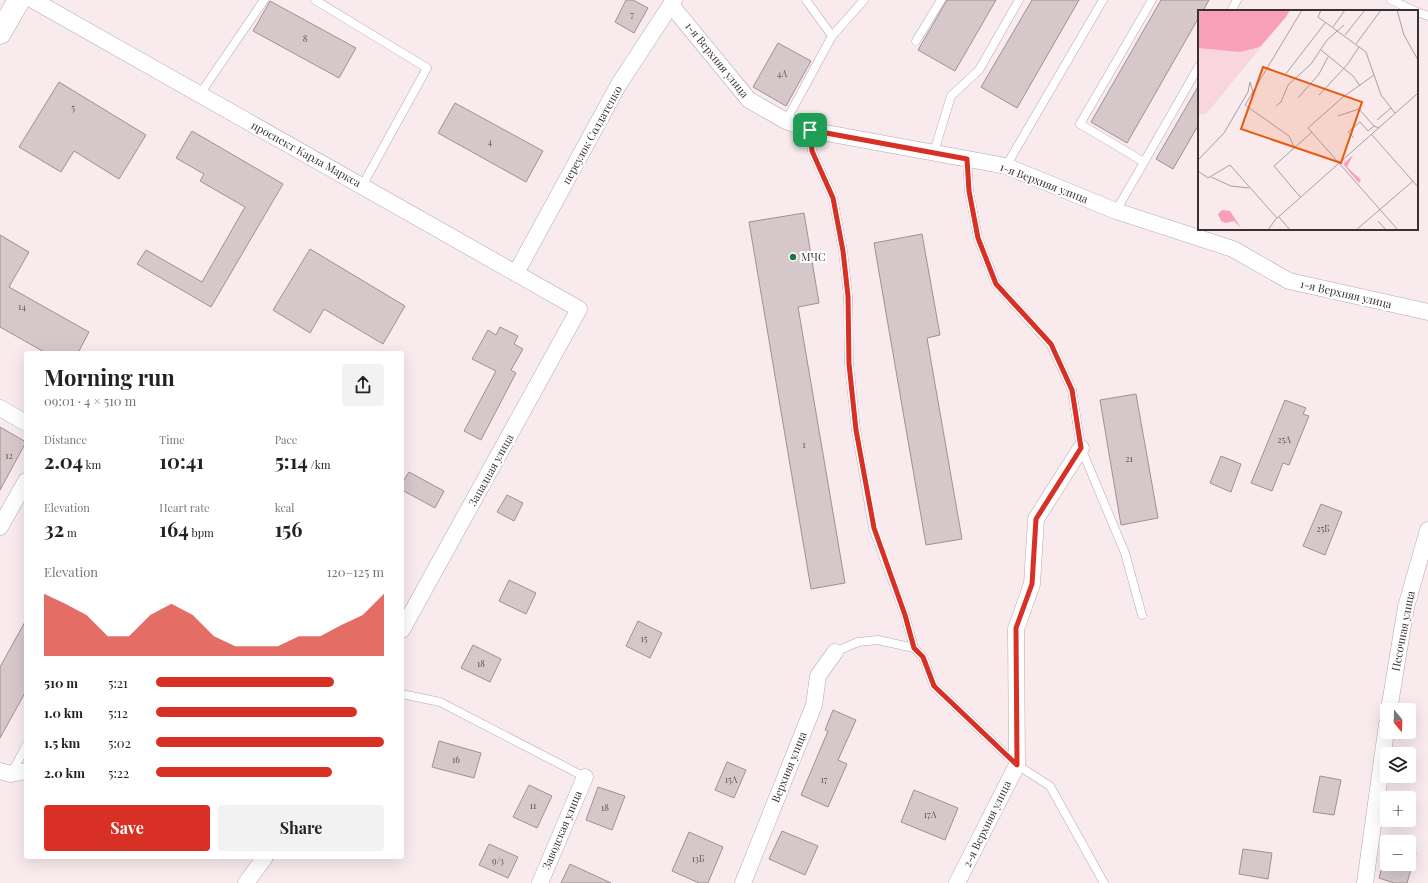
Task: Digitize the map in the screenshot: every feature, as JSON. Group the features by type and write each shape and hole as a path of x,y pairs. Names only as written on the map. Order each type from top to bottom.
{"main road":[{"path":"0,33 19,0"}],"street":[{"name":"проспект Карла Маркса","path":"33,0 579,309"},
{"name":"1-я Верхняя улица","path":"673,2 749,100 786,121 810,130 1006,166 1116,211 1233,249 1289,281 1428,312"},
{"name":"переулок Солдатенко","path":"516,273 619,84 673,2"},
{"name":"Западная улица","path":"404,626 579,309"},
{"path":"0,408 24,422"},
{"path":"1017,765 1016,628 1032,584 1036,519 1081,448"},
{"path":"0,527 24,489"},
{"name":"Песочная улица","path":"1390,703 1406,607 1428,530"},
{"name":"Верхняя улица","path":"743,883 814,705 818,676 835,652"},
{"path":"1365,883 1385,739"},
{"name":"2-я Верхняя улица","path":"957,883 1017,765"},
{"name":"Заводская улица","path":"540,883 585,777"},
{"path":"246,883 264,859"}],"lane":[{"path":"200,94 264,0"},
{"path":"316,0 427,68 362,186"},
{"path":"806,0 832,36"},
{"path":"786,121 832,36 864,0"},
{"path":"916,42 941,0"},
{"path":"934,152 951,96 979,70 1019,0"},
{"path":"1006,166 1103,0"},
{"path":"1144,162 1080,124 1152,0"},
{"path":"1232,10 1237,0"},
{"path":"1391,0 1414,10"},
{"path":"1418,12 1428,16"},
{"path":"1116,211 1198,68"},
{"path":"810,130 812,151 833,198 843,251 848,296 849,364 856,430 874,528 905,615 914,648 923,657 934,686 1017,765 1050,786 1104,883"},
{"path":"967,159 969,191 978,238 996,284 1051,344 1072,390 1081,448 1125,553 1142,615"},
{"path":"835,652 858,642 878,640 914,648"},
{"path":"404,694 440,702 585,777"},
{"path":"12,772 24,750"}],"building":[{"path":"626,0 633,0 648,8 634,33 615,22"},
{"path":"947,0 996,0 955,71 918,50"},
{"path":"1032,0 1079,0 1017,108 981,87"},
{"path":"1161,0 1209,0 1204,10 1198,10 1198,19 1127,143 1091,122"},
{"path":"270,1 356,48 339,78 253,31"},
{"path":"778,43 811,61 786,106 753,87"},
{"path":"59,82 146,135 119,179 74,151 61,172 19,147"},
{"path":"1198,87 1198,126 1173,169 1156,159"},
{"path":"455,103 543,151 526,182 438,133"},
{"path":"192,131 283,184 211,307 137,264 146,250 202,282 245,207 200,181 204,174 176,158"},
{"path":"804,213 819,303 798,307 845,583 811,589 749,222"},
{"path":"922,234 940,335 927,338 962,539 926,545 874,243"},
{"path":"0,235 29,252 9,287 89,332 79,351 42,351 0,327"},
{"path":"310,249 405,306 383,344 324,309 310,333 273,310"},
{"path":"500,327 518,336 514,344 523,349 511,370 516,373 481,440 464,431 496,371 472,359 488,330 496,335"},
{"path":"1136,394 1158,518 1121,525 1100,400"},
{"path":"1285,400 1306,408 1303,414 1309,416 1289,465 1283,463 1272,491 1251,483"},
{"path":"0,427 24,441 24,446 0,490"},
{"path":"1221,456 1241,464 1231,492 1210,483"},
{"path":"409,472 444,491 435,508 404,491 404,480"},
{"path":"507,495 523,503 514,521 497,512"},
{"path":"1321,504 1342,512 1325,555 1303,546"},
{"path":"509,580 536,593 526,614 499,601"},
{"path":"638,621 662,633 650,658 626,646"},
{"path":"24,624 24,695 0,738 0,667"},
{"path":"473,645 501,659 490,682 461,668"},
{"path":"833,710 856,720 838,760 847,764 828,807 801,795 828,731 825,730"},
{"path":"439,741 481,753 474,778 432,767"},
{"path":"727,762 746,770 734,798 715,790"},
{"path":"1320,776 1341,780 1334,815 1313,812"},
{"path":"529,785 552,796 537,828 513,817"},
{"path":"598,787 625,796 612,830 586,820"},
{"path":"914,790 958,808 945,840 901,822"},
{"path":"782,831 818,846 805,875 769,859"},
{"path":"689,832 723,847 708,883 699,883 672,871"},
{"path":"489,844 518,857 508,878 479,865"},
{"path":"1243,849 1272,853 1268,879 1239,874"},
{"path":"570,864 611,883 561,883"},
{"path":"1381,871 1411,871 1407,883 1394,883 1379,878"}],"place":[{"name":"МЧС","path":"793,257"}],"route":[{"path":"810,130 967,159 969,191 978,238 996,284 1051,344 1072,390 1081,448 1036,519 1032,584 1016,628 1017,765 934,686 923,657 914,648 905,615 874,528 856,430 849,364 848,296 843,251 833,198 812,151 810,130"}]}
